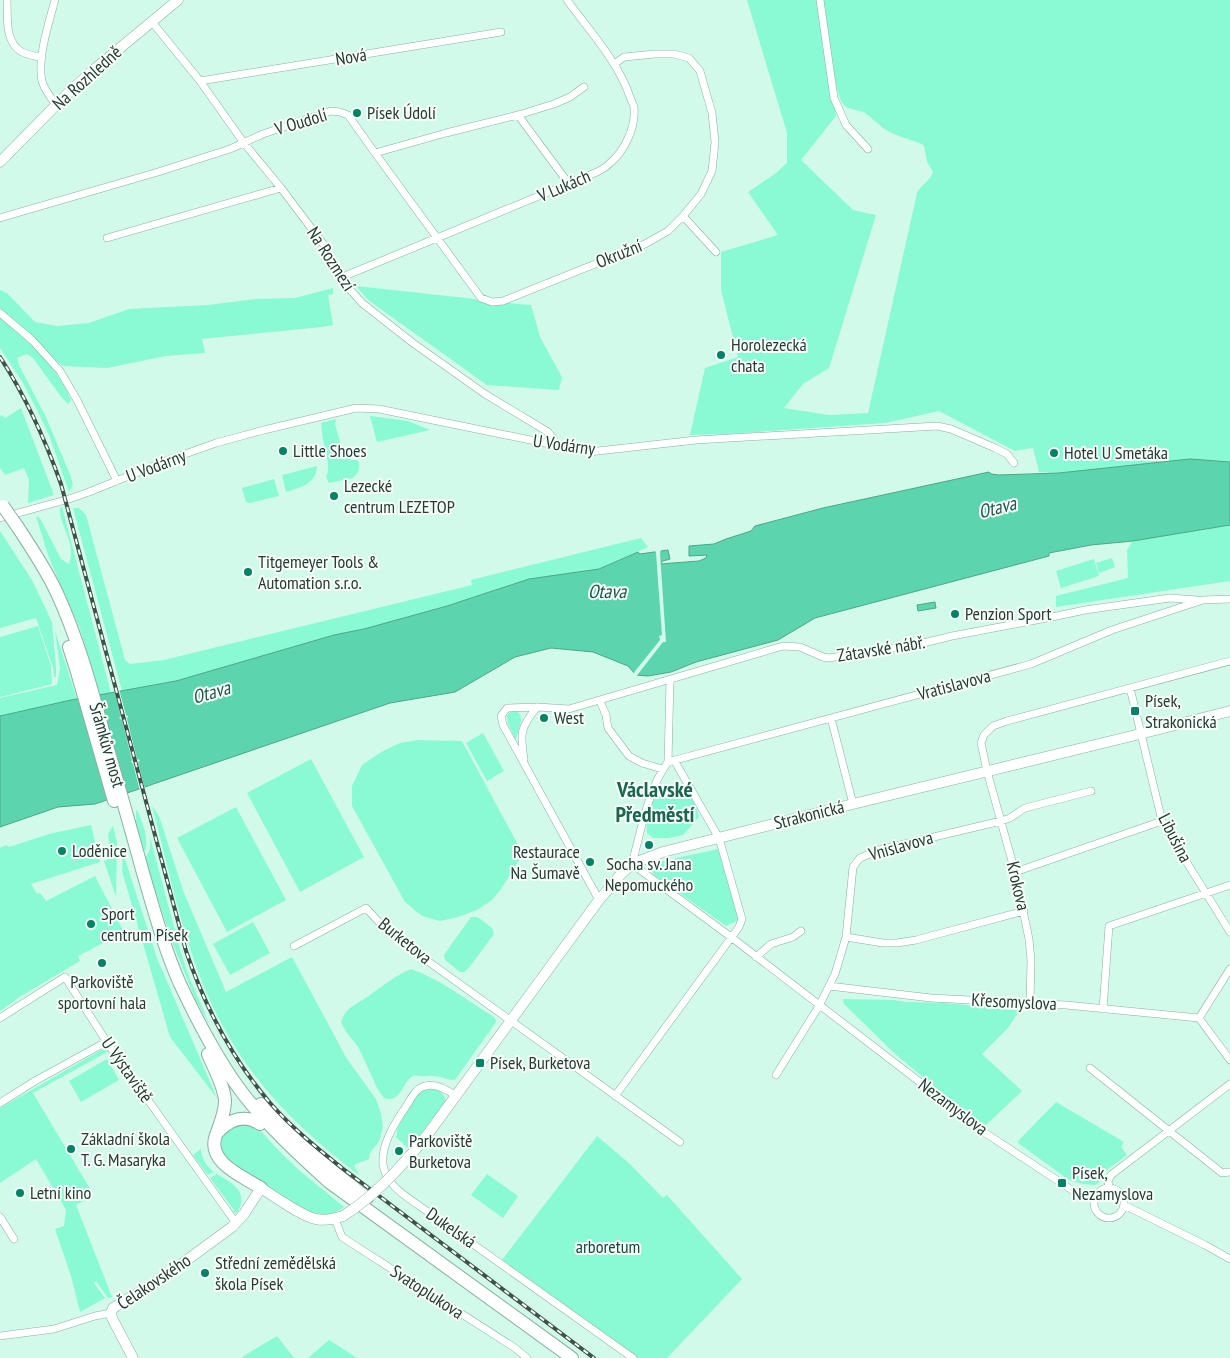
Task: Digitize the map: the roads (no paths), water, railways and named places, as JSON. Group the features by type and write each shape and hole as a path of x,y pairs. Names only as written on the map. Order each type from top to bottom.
{"highway":[{"name":"Šrámkův most","path":"1,511 38,558 70,624 124,822 180,984 211,1051"},
{"path":"211,1051 227,1082 260,1124 295,1160 325,1186 558,1358"},
{"path":"211,1051 225,1103 214,1141 214,1149 225,1166 261,1188"},
{"path":"211,1051 248,1091 310,1152 367,1198"},
{"path":"211,1051 266,1121 304,1160 329,1182 572,1358"},
{"path":"216,1134 231,1121 238,1119 249,1119 260,1124"}],"main road":[{"name":"Na Rozhledně","path":"0,162 91,72 178,0"},
{"name":"Strakonická","path":"632,864 663,852 1230,711"},
{"path":"261,1188 303,1214 314,1219 324,1220 339,1218 367,1198 394,1173 425,1138 599,900 632,864"},
{"name":"Čelakovského","path":"111,1313 114,1306 161,1279 236,1223 248,1210 261,1188"},
{"path":"111,1313 112,1320 133,1358"}],"street":[{"path":"7,0 8,35 12,43 21,52 42,58"},
{"path":"54,0 41,63 42,82 56,105"},
{"name":"V Lukách","path":"340,278 597,172 610,164 619,153 627,142 632,126 634,108 627,88 614,64 567,0"},
{"path":"820,0 834,98 846,125 868,150"},
{"name":"Na Rozmezí","path":"152,22 200,81 244,143 324,245 340,278 362,304 485,394 548,432 556,446"},
{"name":"Nová","path":"200,81 501,32"},
{"name":"Okružní","path":"375,153 481,298 492,302 503,301 645,244 668,230 684,216 701,194 712,171 715,142 712,113 700,71 689,58 674,54 636,55 624,58 614,64"},
{"path":"375,153 554,104 570,97 584,87"},
{"name":"V Oudolí","path":"0,218 230,149 286,126 331,111 348,115 375,153"},
{"path":"518,115 569,184"},
{"path":"107,238 280,188"},
{"path":"684,216 716,252"},
{"path":"0,312 32,340 60,371 77,400 117,481"},
{"name":"U Vodárny","path":"1,511 69,499 216,443 356,408 379,409 589,452 703,439 937,426 951,429 995,448 1007,454 1014,463"},
{"name":"Zátavské nábř.","path":"524,764 503,725 501,716 507,708 569,709 783,646 800,647 829,658 919,644 1086,610 1170,598 1203,600"},
{"name":"Vratislavova","path":"671,761 1031,664 1112,630 1203,600 1230,600"},
{"path":"987,771 981,744 984,735 993,726 1230,661"},
{"path":"615,1096 741,923 742,914 719,838 671,761 670,680"},
{"path":"1130,688 1140,734"},
{"path":"600,701 606,715 608,728 629,756 642,763 662,769"},
{"path":"537,707 527,719 522,732 524,764 599,900"},
{"path":"831,718 853,804"},
{"name":"Libušina","path":"1140,734 1162,821 1170,837 1230,932"},
{"path":"632,864 652,793 662,769 671,761"},
{"name":"Krokova","path":"987,771 1024,911 1031,960 1030,1003"},
{"name":"Vnislavova","path":"776,1075 819,1006 835,974 846,937 853,867 860,858 879,850 1001,821 1010,818 1025,808 1091,791"},
{"path":"1015,872 1162,821"},
{"name":"Nezamyslova","path":"632,864 731,937 970,1123 1075,1192 1095,1198"},
{"path":"1103,1009 1109,926 1230,885"},
{"name":"Burketova","path":"294,946 366,908 390,934 511,1020"},
{"path":"846,937 883,943 897,943 916,940 1024,911"},
{"path":"756,957 771,944 793,937 801,931"},
{"path":"1230,969 1199,1018 1230,1060"},
{"name":"U Výstaviště","path":"0,1018 65,977 106,1042 236,1223"},
{"name":"Křesomyslova","path":"829,986 931,998 1030,1003 1199,1018"},
{"path":"511,1020 680,1142"},
{"path":"0,1102 106,1042"},
{"path":"1090,1068 1222,1173 1230,1172"},
{"path":"1109,1187 1108,1181 1111,1175 1230,1084"},
{"name":"Dukelská","path":"457,1096 431,1085 423,1086 416,1090 394,1124 384,1150 384,1169 390,1182 421,1207 633,1358"},
{"path":"1109,1187 1119,1190 1124,1200 1124,1205 1119,1214 1108,1218 1098,1213 1094,1203 1098,1192 1109,1187"},
{"path":"1124,1205 1230,1259"},
{"path":"0,1217 14,1239"},
{"name":"Svatoplukova","path":"339,1218 342,1237 507,1343 527,1358"},
{"path":"0,1336 54,1329 111,1313"}],"water":[{"name":"Otava","path":"1190,459 1230,462 1230,525 1049,553 1049,556 815,618 778,640 696,662 671,672 648,676 636,675 628,666 593,652 551,648 515,657 455,692 390,703 95,804 58,807 0,827 0,716 71,700 176,681 334,635 364,629 447,606 529,579 599,569 638,552 640,554 668,550 670,559 660,564 699,561 706,558 707,555 689,556 689,546 714,544 751,531 755,526 823,508 989,472 999,475 1059,473"},
{"path":"935,602 936,608 918,611 917,605"}],"railway":[{"path":"0,357 34,419 61,484 186,951 211,1012 232,1051 271,1104 314,1145 594,1358"}],"place":[{"name":"Písek Údolí","path":"357,113"},
{"name":"Horolezecká chata","path":"721,355"},
{"name":"Little Shoes","path":"283,451"},
{"name":"Hotel U Smetáka","path":"1054,453"},
{"name":"Lezecké centrum LEZETOP","path":"334,496"},
{"name":"Titgemeyer Tools & Automation s.r.o.","path":"248,572"},
{"name":"Penzion Sport","path":"955,614"},
{"name":"Písek, Strakonická","path":"1135,711"},
{"name":"West","path":"544,718"},
{"name":"Socha sv. Jana Nepomuckého","path":"649,845"},
{"name":"Loděnice","path":"62,851"},
{"name":"Restaurace Na Šumavě","path":"590,862"},
{"name":"Sport centrum Písek","path":"91,924"},
{"name":"Parkoviště sportovní hala","path":"102,963"},
{"name":"Písek, Burketova","path":"480,1063"},
{"name":"Základní škola T. G. Masaryka","path":"71,1149"},
{"name":"Parkoviště Burketova","path":"399,1151"},
{"name":"Písek, Nezamyslova","path":"1062,1183"},
{"name":"Letní kino","path":"20,1193"},
{"name":"Střední zemědělská škola Písek","path":"205,1273"}],"district":[{"name":"Václavské Předměstí","path":"655,802"}],"park label":[{"name":"arboretum","path":"608,1247"}]}
